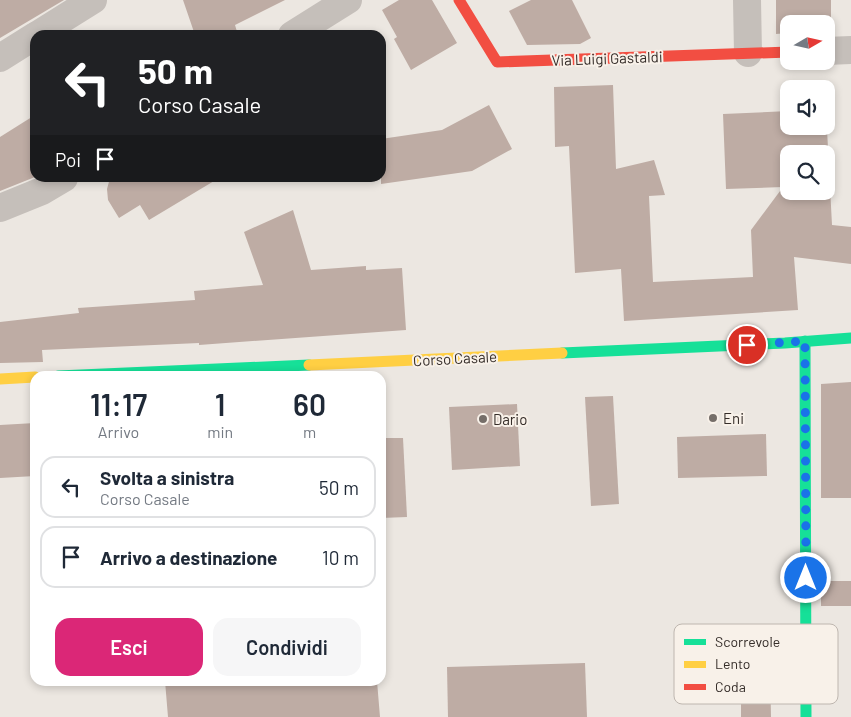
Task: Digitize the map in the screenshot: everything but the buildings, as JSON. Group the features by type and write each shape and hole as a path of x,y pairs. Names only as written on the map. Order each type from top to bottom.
{"street":[{"path":"46,30 93,0"},
{"path":"300,30 348,0"},
{"name":"Via Luigi Gastaldi","path":"459,0 497,62 780,52"},
{"path":"747,0 748,53"},
{"path":"0,58 30,40"},
{"path":"835,51 851,50"},
{"path":"0,208 42,191 57,182"},
{"name":"Corso Casale","path":"165,371 851,338"},
{"path":"805,341 806,624"},
{"path":"0,379 30,377"},
{"path":"806,704 806,717"}],"traffic: fast":[{"path":"562,353 785,343 851,338"},
{"path":"805,341 806,624"},
{"path":"172,371 309,365"},
{"path":"806,704 806,717"}],"traffic: slow":[{"path":"309,365 562,353"},
{"path":"0,379 30,377"}],"traffic: jam":[{"path":"459,0 497,62 780,52"}],"place":[{"name":"Eni","path":"713,418"},
{"name":"Dario","path":"483,419"}],"route":[{"path":"747,345 805,341 806,578"}]}
